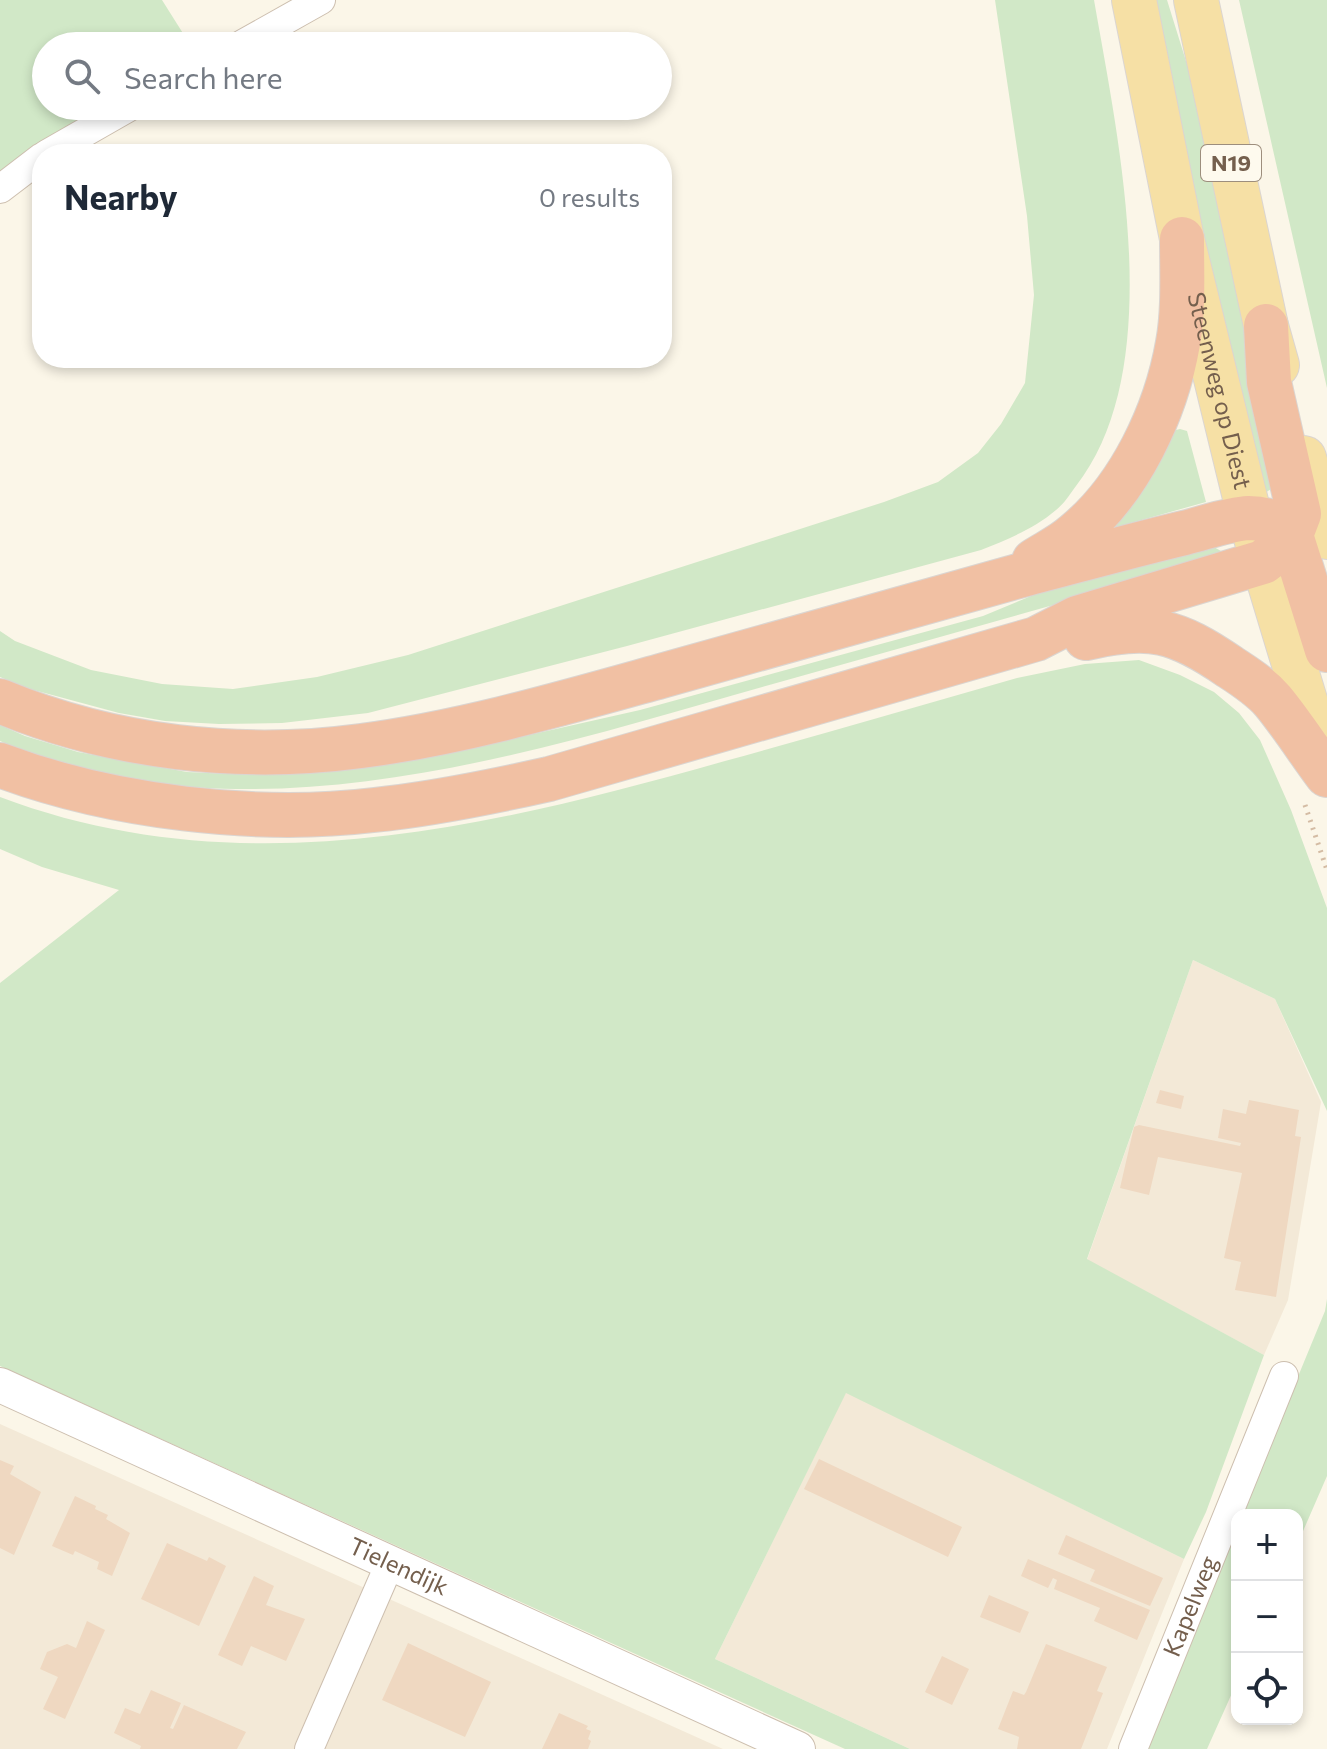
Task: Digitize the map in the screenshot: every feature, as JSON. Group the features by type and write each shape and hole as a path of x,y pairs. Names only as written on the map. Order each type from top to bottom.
{"highway":[{"path":"1005,580 1075,535 1099,511 1142,446 1160,406 1178,344 1182,239"},
{"path":"1266,326 1269,382 1299,514 1294,545"},
{"path":"0,701 48,721 121,739 180,747 238,752 302,752 363,746 444,731 598,694 1133,545 1250,518 1272,522 1294,545 1327,650"},
{"path":"0,765 37,779 111,797 178,808 241,813 372,811 491,792 549,779 1036,639 1077,618 1294,545"},
{"path":"1036,639 1081,639 1143,629 1168,633 1193,643 1271,699 1327,775"}],"main road":[{"name":"Steenweg op Diest","path":"1134,0 1182,239 1250,518"},
{"name":"N19","path":"1196,0 1266,326"},
{"path":"1294,545 1327,775"}],"street":[{"path":"264,32 321,0"},
{"path":"64,144 106,120"},
{"path":"0,189 32,165"},
{"name":"Kapelweg","path":"1133,1749 1284,1376"},
{"name":"Tielendijk","path":"0,1385 798,1749"},
{"path":"309,1749 390,1563"}],"shaded area":[{"path":"1193,960 1275,999 1321,1102 1288,1300 1264,1355 1087,1260"},
{"path":"846,1392 1184,1559 1107,1749 910,1749 715,1659"},
{"path":"0,1424 723,1749 0,1749"}],"green space":[{"path":"0,0 162,0 182,32 32,32 32,120 79,120 38,144 32,144 32,148 0,174"},
{"path":"995,0 1094,0 1114,117 1129,250 1129,316 1121,379 1104,437 1067,499 1039,523 981,550 368,713 282,723 165,721 119,713 30,689 0,677 0,631 15,641 91,670 162,684 233,689 317,677 408,655 938,482 978,453 1001,424 1025,383 1034,295 1027,216"},
{"path":"1154,0 1167,0 1190,74 1257,386 1271,489 1265,493 1258,491"},
{"path":"1239,0 1327,0 1327,388"},
{"path":"1176,430 1187,431 1206,502 1113,528 1111,524"},
{"path":"1214,547 1221,551 1217,559 687,709 590,736 391,778 291,788 192,787 94,772 0,741 0,725 78,752 187,772 229,774 305,771 471,748 640,710 983,616 1048,589"},
{"path":"1139,660 1214,692 1239,713 1260,740 1291,810 1327,908 1327,1111 1275,999 1193,960 1087,1259 1264,1355 1206,1512 1184,1559 846,1393 715,1659 910,1749 845,1749 0,1366 0,983 119,890 42,867 0,849 0,797 91,824 181,839 273,843 364,838 455,826 545,808 635,786 1017,678 1085,664"},
{"path":"1327,1299 1327,1476 1303,1531 1303,1509 1243,1509 1325,1311"},
{"path":"1231,1539 1231,1695 1207,1749 1144,1749"}],"building":[{"path":"1160,1090 1184,1096 1181,1109 1156,1103"},
{"path":"1249,1100 1299,1110 1295,1136 1301,1137 1276,1297 1235,1290 1241,1262 1224,1258 1242,1173 1158,1157 1149,1195 1120,1188 1134,1127 1139,1125 1240,1146 1241,1143 1218,1138 1223,1109 1246,1114"},
{"path":"819,1459 962,1527 948,1557 804,1489"},
{"path":"0,1460 14,1466 10,1474 41,1492 14,1555 0,1548"},
{"path":"75,1496 96,1506 95,1509 108,1515 106,1519 130,1533 112,1576 97,1569 99,1562 75,1551 73,1555 52,1546"},
{"path":"1066,1535 1163,1578 1150,1606 1090,1581 1095,1570 1058,1554"},
{"path":"167,1543 226,1566 199,1626 141,1599"},
{"path":"1028,1559 1150,1610 1137,1640 1094,1621 1100,1608 1054,1589 1057,1580 1053,1578 1048,1588 1021,1576"},
{"path":"254,1576 274,1586 266,1605 305,1619 286,1661 251,1646 242,1666 218,1655"},
{"path":"989,1595 1029,1612 1020,1633 980,1617"},
{"path":"87,1621 105,1630 65,1719 43,1709 58,1677 40,1669 47,1652 67,1644 76,1648"},
{"path":"408,1643 491,1682 465,1737 382,1700"},
{"path":"1046,1644 1107,1667 1097,1691 1103,1693 1081,1749 1017,1749 1019,1737 998,1729 1013,1691 1024,1695 1026,1692"},
{"path":"942,1656 969,1669 952,1705 925,1692"},
{"path":"151,1690 181,1703 170,1728 173,1729 184,1705 246,1732 237,1749 140,1749 141,1746 114,1733 125,1708 140,1714"},
{"path":"559,1713 588,1726 586,1729 591,1731 588,1739 591,1741 588,1749 542,1749"}]}
